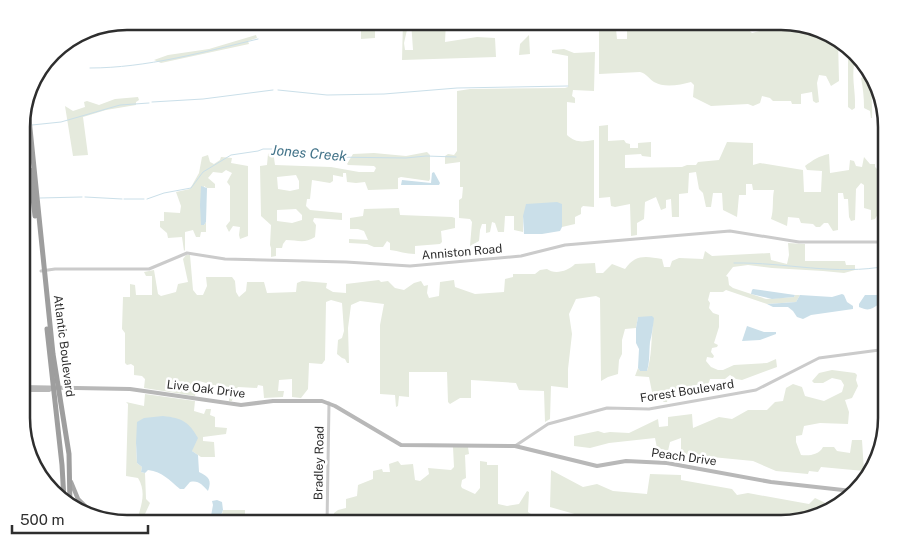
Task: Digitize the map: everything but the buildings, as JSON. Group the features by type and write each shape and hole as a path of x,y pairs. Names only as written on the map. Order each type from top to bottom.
{"highway":[{"name":"Atlantic Boulevard","path":"30,135 48,325 56,388 64,491"},
{"name":"Atlantic Boulevard","path":"30,164 39,232"},
{"path":"32,183 36,188"},
{"name":"Atlantic Boulevard","path":"56,388 68,443 71,497"}],"main road":[{"name":"Live Oak Drive","path":"30,389 131,389 241,405 286,401 322,401 329,403 401,445 515,446"},
{"name":"Peach Drive","path":"515,446 597,466 626,461 667,463 770,482 846,490"},
{"name":"Atlantic Boulevard","path":"70,477 77,497 84,505"}],"street":[{"name":"Anniston Road","path":"43,271 149,269 187,253 225,259 347,262 410,266 521,256 565,245 730,232 798,242 878,242"},
{"name":"Forest Boulevard","path":"515,446 548,424 607,408 649,409 756,390 823,357 878,350"},
{"name":"Bradley Road","path":"327,515 329,403"}],"shaded area":[{"path":"361,30 375,30 375,38 361,39"},
{"path":"403,30 407,30 404,43 405,50 413,50 412,30 446,30 445,42 477,37 495,38 496,57 402,60"},
{"path":"599,30 616,30 617,39 627,39 627,30 749,30 752,33 763,30 794,31 818,37 838,49 839,81 831,86 826,76 819,75 817,83 819,102 816,103 813,101 812,92 801,94 801,104 792,104 791,101 773,101 762,96 760,103 753,106 748,104 711,106 693,97 694,85 691,82 677,85 662,85 640,72 599,74"},
{"path":"256,35 257,38 248,41 249,44 161,63 154,60 168,55 209,49"},
{"path":"529,35 530,54 519,55 520,44"},
{"path":"564,49 574,53 595,52 594,91 573,90 572,96 575,98 575,103 567,102 567,135 579,141 594,140 594,207 583,206 581,214 575,217 575,224 562,227 562,204 523,216 523,232 514,230 514,216 505,216 504,232 498,232 495,223 492,222 490,232 486,233 486,224 482,224 479,241 470,246 472,222 470,219 459,218 459,200 462,198 463,187 460,187 460,162 445,164 445,156 448,154 454,155 457,151 457,91 470,89 568,87 568,56 552,53 552,50"},
{"path":"848,56 854,63 855,108 852,110 848,107"},
{"path":"863,77 872,93 872,118 870,111 864,108 861,78"},
{"path":"138,97 139,100 136,102 136,105 106,110 83,117 88,155 73,156 65,106 73,111 85,107 84,102 87,101 99,105 115,99"},
{"path":"608,125 608,141 624,140 630,144 630,148 638,148 638,143 651,142 651,157 642,156 641,154 625,155 625,168 696,165 698,162 719,160 727,142 753,143 753,165 760,163 803,170 804,192 821,192 822,171 807,170 805,166 813,160 829,154 830,173 849,170 850,160 854,161 856,166 862,167 864,157 870,164 875,164 878,170 878,214 875,219 871,220 871,210 864,208 864,185 861,183 856,189 855,220 851,221 849,217 848,199 844,199 843,193 838,193 838,230 833,231 828,223 816,227 813,224 801,223 799,218 788,217 787,226 771,219 774,190 753,190 752,184 746,184 746,195 739,195 737,217 723,210 722,193 713,193 711,207 706,207 703,193 699,189 696,172 689,173 688,193 679,194 679,217 672,217 671,199 666,200 666,208 661,210 656,197 645,202 644,219 637,223 637,235 631,236 630,204 615,207 611,206 610,197 599,198 599,126"},
{"path":"273,151 275,165 331,167 359,172 374,172 376,168 374,166 347,164 353,154 374,153 406,156 427,152 430,155 430,179 429,181 401,177 398,178 398,189 368,190 365,182 347,182 346,173 343,173 343,177 333,175 333,181 330,183 312,180 310,199 307,199 306,206 310,210 342,213 342,220 314,218 313,221 316,225 315,237 304,241 286,240 282,248 276,248 276,256 271,257 271,225 261,216 260,166 267,165 268,154","holes":["296,175 299,181 299,189 290,191 278,189 277,177","296,209 302,215 302,220 292,223 277,221 277,210"]},
{"path":"208,155 210,162 214,164 221,157 232,158 231,163 248,166 248,236 240,239 240,227 233,226 229,232 226,226 230,221 230,186 227,182 232,173 226,170 222,173 213,172 208,178 215,184 215,188 204,186 204,225 206,222 206,232 201,232 200,237 196,237 193,230 185,232 184,251 182,237 168,238 167,233 160,227 160,221 164,221 164,212 180,213 181,206 176,192 190,189 199,173 202,157"},
{"path":"399,208 400,215 455,218 455,228 441,231 442,242 440,244 415,246 415,254 390,250 390,243 387,241 383,247 349,243 349,239 368,240 364,231 350,229 350,218 363,216 364,209"},
{"path":"788,243 805,244 805,261 845,261 846,265 855,265 855,270 844,273 748,265 733,267 726,276 728,277 729,285 733,288 766,299 800,295 796,302 767,304 726,290 723,292 710,292 709,308 713,313 719,315 719,327 714,343 718,345 712,348 713,358 707,357 706,361 711,367 718,370 734,365 767,363 776,359 777,367 742,380 730,375 725,379 710,379 708,385 702,387 698,393 670,389 667,402 663,402 663,391 652,392 649,377 635,376 638,368 640,371 647,371 649,366 653,324 638,317 636,328 625,329 618,374 601,381 600,298 596,296 576,299 569,314 572,334 568,388 551,386 550,419 545,422 544,391 519,390 516,383 471,380 471,398 460,398 450,404 448,402 447,372 409,372 409,397 399,396 398,406 396,407 395,395 380,394 380,325 384,304 360,301 351,305 348,328 349,363 347,363 345,359 337,354 338,340 342,338 344,331 342,303 331,300 326,302 325,360 322,364 309,363 308,389 301,398 292,397 292,379 279,380 278,391 284,391 283,397 264,398 263,386 258,385 257,388 238,387 234,391 232,401 229,401 229,394 224,393 224,388 199,381 192,388 196,393 195,396 144,388 145,379 142,376 134,375 134,366 125,363 125,333 122,329 123,297 130,297 130,284 135,285 136,295 152,295 152,276 146,276 144,272 154,270 158,294 161,296 176,292 178,284 188,282 183,259 186,255 190,255 193,290 197,295 203,295 207,286 206,277 232,277 235,281 236,292 239,297 246,291 247,282 264,282 267,293 296,292 297,283 302,281 327,283 326,288 333,292 346,293 346,284 379,280 381,282 388,281 395,288 404,290 414,283 421,281 424,286 428,285 427,293 429,298 439,296 440,282 454,280 455,287 475,294 504,292 505,279 513,277 513,274 535,274 540,270 547,269 558,272 569,269 575,264 595,263 596,273 603,273 612,264 625,269 637,258 641,257 662,259 664,267 670,267 672,261 679,258 703,259 705,251 712,256 770,253 771,260 787,264 789,255"},
{"path":"832,370 855,373 858,386 852,398 845,400 849,412 848,424 820,423 804,426 802,435 796,436 796,442 801,455 814,454 823,447 834,447 837,451 850,453 852,440 862,440 864,468 862,471 821,467 818,472 809,471 808,474 776,471 753,461 681,454 681,438 670,442 668,451 657,448 655,438 609,443 590,448 574,446 574,436 598,431 604,433 629,433 658,419 659,427 668,426 668,417 692,414 693,428 719,417 732,419 748,410 767,410 775,402 783,401 786,388 793,384 802,387 805,396 824,401 842,392 844,385 841,380 832,378 823,383 814,383 812,381 819,373"},
{"path":"145,394 195,401 194,411 204,414 206,409 211,409 210,415 215,417 215,427 227,428 226,434 203,437 203,441 214,442 215,457 201,457 192,451 136,443 137,463 142,467 141,472 145,473 146,499 150,503 145,514 139,515 142,502 142,488 138,478 126,476 128,404 126,402 144,406"},
{"path":"453,447 468,447 469,454 465,455 466,478 462,480 461,486 475,494 480,488 480,461 487,462 487,465 498,465 498,504 507,506 519,504 527,491 529,492 528,512 530,515 334,515 338,510 346,508 346,499 357,496 358,485 373,479 373,471 382,469 383,472 390,472 389,464 398,461 401,465 413,464 415,480 420,481 429,474 428,468 451,470 454,467"},
{"path":"551,470 583,487 597,484 613,491 647,494 650,474 681,475 681,480 732,489 737,495 748,493 809,504 815,498 826,503 806,512 787,515 578,515 550,507"},
{"path":"223,510 245,510 245,515 222,514"}],"water":[{"path":"434,172 440,183 439,185 401,185 402,180 431,183 432,173"},
{"path":"201,186 207,188 206,222 204,225 201,225"},
{"path":"557,202 562,204 562,227 560,231 524,234 523,216 526,204"},
{"path":"753,289 795,295 794,297 772,299 751,294"},
{"path":"842,294 847,302 853,306 853,309 811,315 803,319 797,317 788,307 773,307 767,304 796,302 800,295 832,297"},
{"path":"865,295 878,295 878,305 874,308 865,309 859,307"},
{"path":"652,316 654,318 648,367 647,371 640,371 638,368 639,349 636,343 638,317"},
{"path":"747,326 764,332 776,332 776,334 760,340 742,341"},
{"path":"163,416 184,422 198,438 192,451 198,455 199,472 209,479 208,491 196,482 190,482 184,489 180,489 158,473 148,470 145,473 141,472 142,467 137,463 137,422 144,418"},
{"path":"212,501 222,502 223,510 221,515 211,515"}],"waterway":[{"path":"90,68 154,62 258,39"},
{"path":"278,90 327,95 384,94 457,88 568,86"},
{"path":"152,102 203,99 273,90"},
{"path":"32,125 61,122 120,105 149,103"},
{"name":"Jones Creek","path":"147,199 164,193 191,188 203,172 231,155 263,149 294,149 329,157 456,157"},
{"name":"Jones Creek","path":"40,198 82,197"},
{"name":"Jones Creek","path":"85,197 122,199"},
{"name":"Jones Creek","path":"124,199 144,199"},
{"path":"734,263 849,270 878,267"}]}
